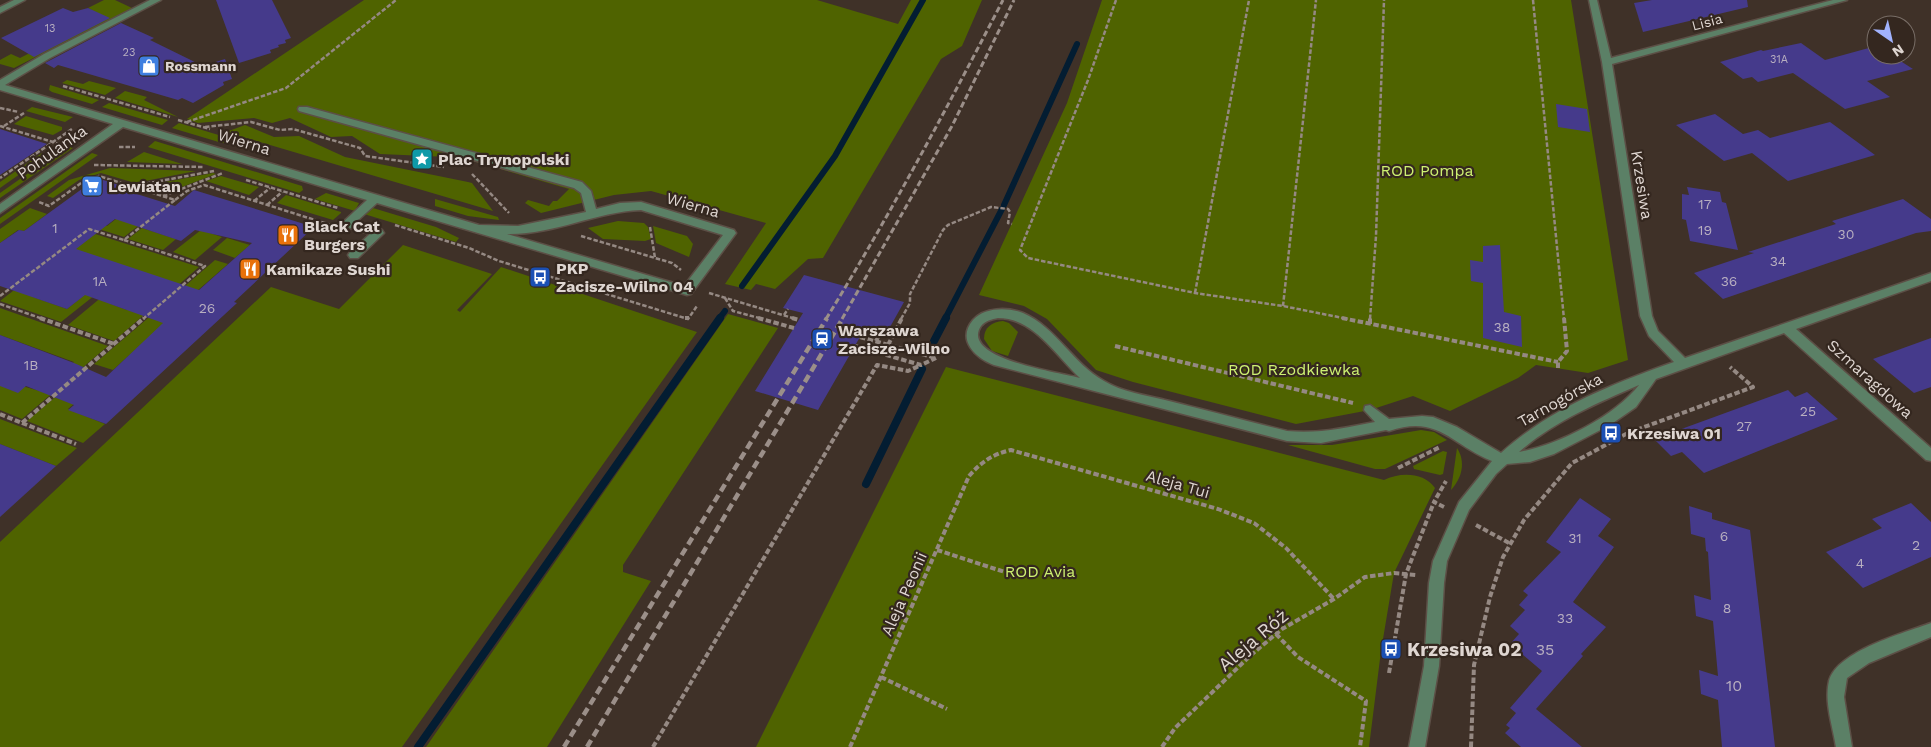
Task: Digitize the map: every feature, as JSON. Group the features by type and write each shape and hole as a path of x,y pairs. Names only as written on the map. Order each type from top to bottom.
{"street":[{"path":"0,10 21,0"},
{"path":"0,86 47,56 157,0"},
{"name":"Krzesiwa","path":"1592,0 1606,62 1646,316 1653,333 1683,364"},
{"name":"Lisia","path":"1606,62 1843,0"},
{"name":"Wierna","path":"0,86 687,292 730,233 641,206 620,207 554,224 518,230 479,229"},
{"path":"303,109 578,185 586,191 592,213"},
{"name":"Pohulanka","path":"0,209 123,122"},
{"path":"354,255 378,233 348,223 375,198"},
{"name":"Tarnogórska","path":"1417,747 1426,709 1433,650 1437,576 1443,551 1458,515 1478,485 1501,459 1521,441 1554,419 1590,400 1683,364 1931,277"},
{"path":"1115,392 1102,387 1084,376 1036,327 1023,318 1008,314 992,314 978,322 973,330 972,338 976,347 990,359 1115,392 1299,438 1322,437 1416,421 1437,424 1501,459 1545,452 1592,428 1630,403 1641,393 1651,376"},
{"name":"Szmaragdowa","path":"1786,328 1931,456"},
{"path":"1370,410 1389,426"},
{"path":"1844,747 1837,680 1844,670 1855,662 1931,630"}],"path":[{"path":"186,122 226,106 267,98 286,88 396,0"},
{"path":"1116,0 1088,80 1020,250 1028,258 1195,293 1283,306 1558,362"},
{"path":"1195,293 1249,0"},
{"path":"1283,306 1316,0"},
{"path":"1370,324 1376,236 1384,0"},
{"path":"1533,0 1567,351 1558,362 1558,368"},
{"path":"0,108 33,116"},
{"path":"2,126 24,113"},
{"path":"205,128 251,122 280,130 293,129 360,148 364,156 450,168"},
{"path":"2,126 54,143"},
{"path":"68,126 72,129 74,138 108,150 122,146 138,148"},
{"path":"0,178 72,129"},
{"path":"185,162 232,176"},
{"path":"87,165 204,167"},
{"path":"132,186 214,171"},
{"path":"469,171 512,216"},
{"path":"163,196 223,173"},
{"path":"41,203 49,206 84,181 98,176 175,200"},
{"path":"242,179 357,214"},
{"path":"124,240 187,191 204,185 325,223"},
{"path":"254,201 270,188"},
{"path":"267,205 282,191"},
{"path":"888,345 910,303 910,294 924,264 948,225 996,206 1008,209 1010,212 1008,223 1012,224"},
{"path":"649,221 656,258"},
{"path":"395,226 604,294"},
{"path":"0,296 89,229 205,266 22,423"},
{"path":"676,266 685,263"},
{"path":"725,298 733,311 794,328"},
{"path":"0,304 114,344"},
{"path":"784,316 788,309"},
{"path":"789,317 799,320"},
{"path":"876,342 879,335"},
{"path":"653,747 877,365 908,371 936,358 860,337"},
{"path":"855,346 921,365"},
{"path":"1115,346 1355,404 1370,410"},
{"path":"1471,747 1474,664 1490,597 1503,557 1524,520 1572,464 1628,433 1753,387 1728,365 1739,361 1726,349"},
{"path":"0,414 76,444"},
{"path":"1398,468 1446,444"},
{"name":"Aleja Tui","path":"988,456 1011,450 1218,509 1254,523 1286,548 1334,599"},
{"name":"Aleja Peonii","path":"850,747 969,476 988,456"},
{"path":"1389,673 1406,574 1434,502"},
{"path":"937,550 1014,575"},
{"name":"Aleja Róż","path":"1162,747 1175,728 1276,634 1365,578 1394,573 1437,576"},
{"path":"1276,634 1298,657 1366,701 1360,747"},
{"path":"881,677 947,709"}],"green space":[{"path":"104,0 115,0 132,8 148,0 14,68 0,64 0,60 11,54 20,58 103,16 88,8"},
{"path":"364,0 817,0 898,24 911,0 982,0 962,46 941,59 823,258 808,259 775,289 756,284 751,290 725,284 766,223 651,191 614,195 541,213 525,203 528,200 549,206 569,189 452,155 449,157 380,154 352,136 331,137 290,118 272,123 254,118 198,123 187,119"},
{"name":"ROD Pompa","path":"1102,0 1571,0 1628,360 1588,373 1536,365 1518,378 1450,411 1413,396 1370,410 1296,424 1133,382 1096,370 1047,319 1024,306 979,295 1067,103"},
{"path":"67,80 83,84 89,81 116,88 105,95 62,83"},
{"path":"50,85 99,100 92,104 52,92 49,90"},
{"path":"125,91 147,97 144,100 178,117 115,98"},
{"path":"109,103 168,120 162,125 102,107"},
{"path":"32,107 73,117 65,122 26,111"},
{"path":"26,116 62,127 62,130 53,135 14,124"},
{"path":"179,123 235,140 222,143 172,128"},
{"path":"245,125 274,137 299,136 345,157 472,183 493,211 226,132"},
{"path":"155,141 302,186 303,190 299,193 148,147"},
{"path":"67,146 73,148 0,198 0,193"},
{"path":"144,152 182,164 127,162"},
{"path":"42,153 47,155 0,188 0,182"},
{"path":"92,153 98,155 0,224 0,218"},
{"path":"110,168 196,171 135,183 101,173 79,180 53,198 47,196 69,180"},
{"path":"216,174 166,193 144,186"},
{"path":"221,176 259,187 249,195 206,181"},
{"path":"326,193 359,203 355,211 315,199"},
{"path":"286,195 341,213 333,220 277,203"},
{"path":"144,197 166,204 124,237 86,225 92,221 107,226"},
{"path":"435,199 498,217 499,220 468,216 435,206"},
{"path":"30,208 47,214 24,231 18,230 0,243 0,229"},
{"path":"373,208 436,227 459,238 456,242 364,214"},
{"path":"618,221 644,223 648,227 651,239 645,241 603,239 588,228"},
{"path":"653,226 687,236 693,244 689,257 656,243"},
{"path":"142,228 176,239 163,250 128,239"},
{"path":"201,230 222,237 195,260 173,252"},
{"path":"89,232 199,267 114,341 68,325 109,291 111,304 127,310 164,279 33,297 67,309 88,292 95,295 61,322 0,301"},
{"path":"227,238 250,245 235,258 213,250"},
{"path":"403,245 492,274 457,310 460,312 501,267 697,332 402,747 0,747 0,542 271,287 339,309"},
{"path":"215,260 228,264 197,291 162,306"},
{"path":"0,308 108,346 22,419 0,410 0,380 40,391 74,362 0,335"},
{"path":"154,313 169,319 113,370 94,364"},
{"path":"728,314 778,328 623,565 623,572 651,581 547,747 426,747"},
{"path":"1003,321 1009,323 1018,332 1008,356 992,351 984,339 985,331 989,326"},
{"name":"ROD Avia","path":"946,367 1384,480 1390,477 1411,475 1418,476 1430,483 1435,488 1394,573 1381,651 1369,747 756,747"},
{"path":"86,371 105,377 68,409 105,424 83,443 27,421"},
{"path":"0,419 77,448 56,466 0,444"},
{"path":"1421,430 1434,432 1447,440 1385,469 1375,469 1288,445 1332,445"},
{"path":"1457,448 1462,464 1458,480 1451,490"},
{"path":"1443,451 1447,452 1443,474 1414,469 1413,466"}],"building":[{"path":"216,0 272,0 291,38 285,40 286,43 278,45 279,47 270,50 271,53 239,63"},
{"path":"1652,0 1747,0 1748,7 1643,32 1634,3"},
{"path":"63,8 73,12 88,8 110,18 34,57 1,38"},
{"path":"121,23 154,38 150,40 203,66 225,59 232,79 223,82 224,85 193,103 182,98 178,100 58,65 54,68 45,63"},
{"path":"1801,43 1825,60 1866,49 1866,65 1907,65 1913,69 1867,81 1890,97 1845,109 1793,73 1758,82 1752,77 1743,79 1720,62"},
{"path":"1556,104 1587,109 1590,132 1558,127"},
{"path":"1715,114 1743,134 1758,130 1770,138 1830,122 1875,155 1788,181 1752,153 1724,161 1676,125"},
{"path":"0,129 47,144 0,175"},
{"path":"97,178 128,188 124,190 175,206 194,190 314,227 234,302 237,303 106,424 68,410 74,405 26,386 18,393 0,386 0,335 106,377 163,323 85,295 67,309 0,286 0,243 19,230 24,231","holes":["115,219 181,241 195,230 252,243 199,290 76,249"]},
{"path":"1687,187 1720,192 1722,202 1726,203 1738,250 1690,241 1686,220 1682,219 1682,194 1689,195"},
{"path":"1903,199 1931,219 1931,231 1916,233 1723,299 1694,273 1754,253 1748,252 1836,224 1832,221"},
{"path":"1500,245 1504,312 1521,316 1522,347 1483,338 1483,283 1471,281 1470,260 1483,262 1483,246"},
{"path":"804,275 904,302 885,336 864,330 818,410 755,391 803,313 783,308"},
{"path":"1931,338 1931,387 1914,393 1873,359"},
{"path":"1788,390 1795,397 1807,392 1838,419 1704,473 1682,452 1671,456 1654,439"},
{"path":"0,444 56,466 0,517"},
{"path":"1580,498 1611,519 1598,536 1614,547 1573,602 1606,627 1536,709 1582,747 1521,747 1505,733 1510,728 1506,725 1516,713 1510,708 1542,671 1510,644 1519,634 1510,626 1525,610 1519,605 1528,595 1523,591 1561,552 1546,542"},
{"path":"1911,503 1931,522 1931,557 1863,588 1826,552 1882,528 1872,519"},
{"path":"1689,506 1712,513 1712,519 1750,530 1775,747 1722,747 1718,700 1701,694 1699,670 1718,676 1713,621 1696,616 1694,595 1711,600 1708,552 1706,551 1705,538 1691,534"}],"waterway":[{"path":"742,286 835,156 923,0"},
{"path":"1004,205 1077,44"},
{"path":"945,319 1002,209"},
{"path":"719,319 725,311"},
{"path":"418,747 720,318"},
{"path":"934,341 946,318"},
{"path":"866,484 922,369"}],"railway":[{"path":"826,319 918,161 1003,0"},
{"path":"842,319 952,126 1014,0"},
{"path":"564,747 827,318"},
{"path":"587,747 843,318"}],"place":[{"name":"Rossmann","path":"149,66"},
{"name":"Plac Trynopolski","path":"422,159"},
{"name":"Lewiatan","path":"92,186"},
{"name":"Black Cat Burgers","path":"288,235"},
{"name":"Kamikaze Sushi","path":"250,269"},
{"name":"PKP Zacisze-Wilno 04","path":"540,277"},
{"name":"Warszawa Zacisze-Wilno","path":"822,339"},
{"name":"Krzesiwa 01","path":"1611,433"},
{"name":"Krzesiwa 02","path":"1391,649"}],"park label":[{"name":"ROD Rzodkiewka","path":"1294,369"}]}
